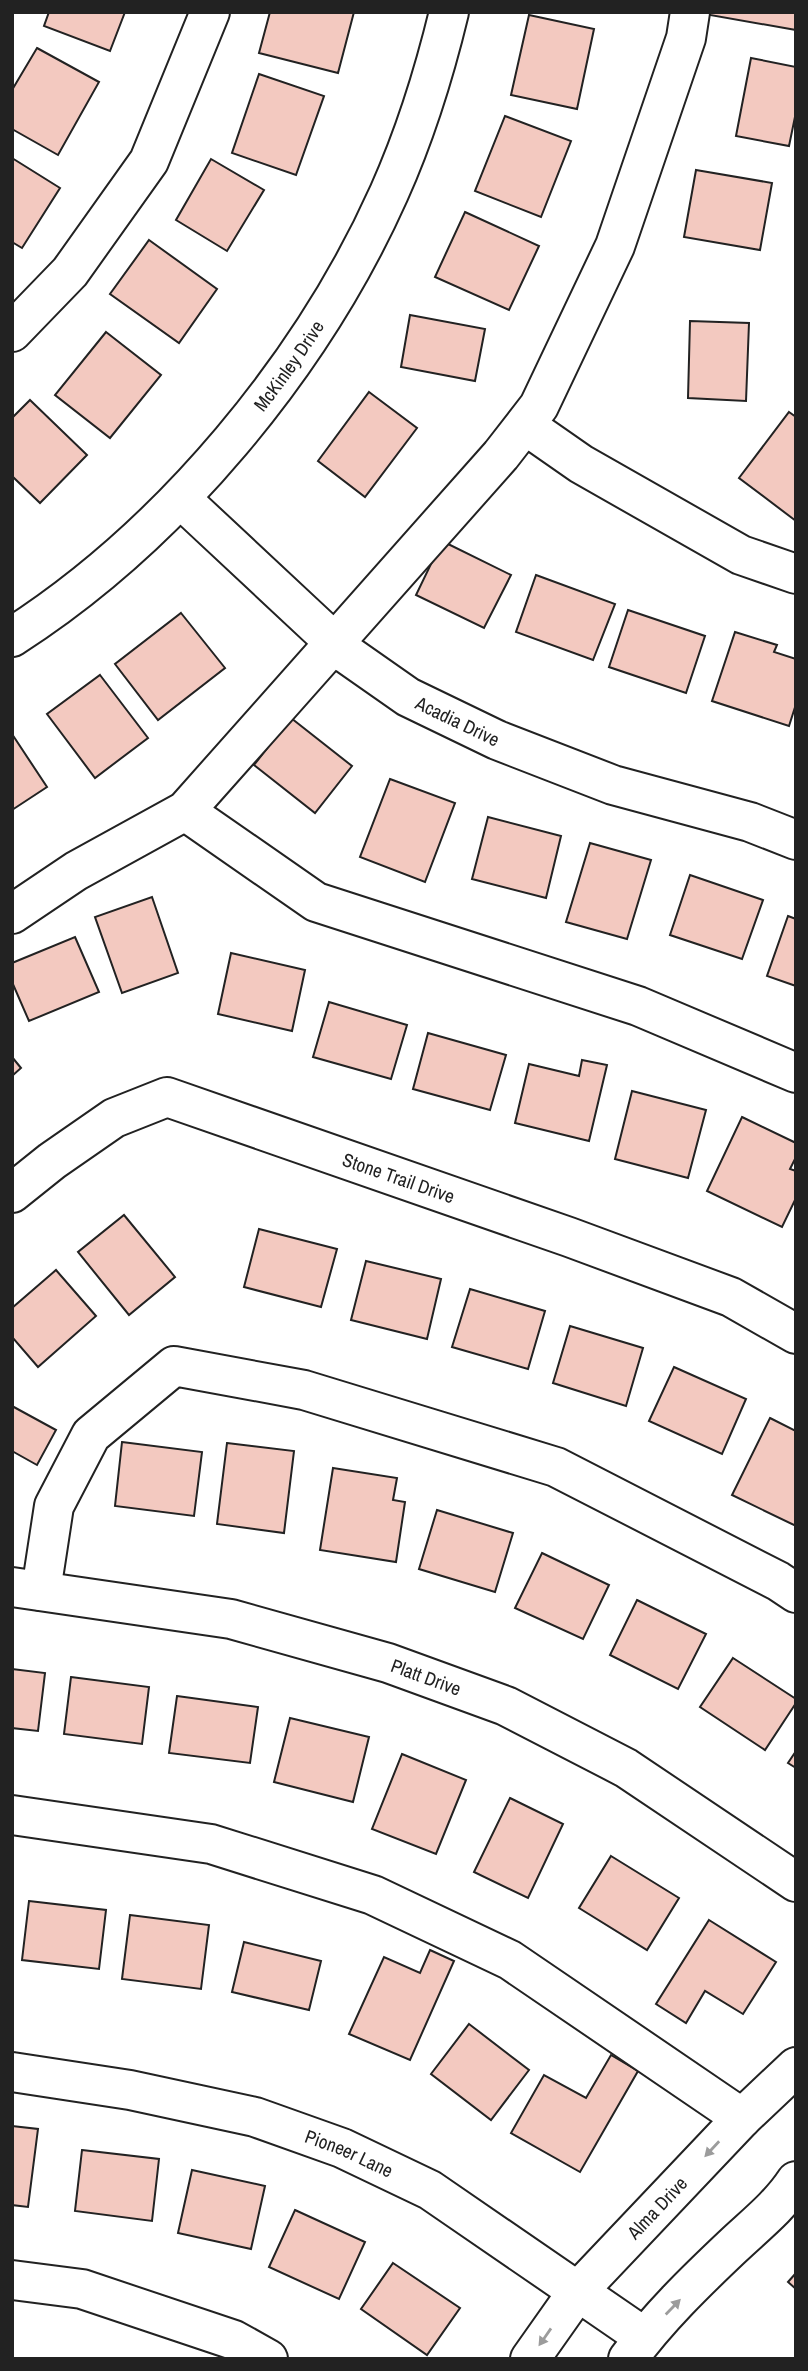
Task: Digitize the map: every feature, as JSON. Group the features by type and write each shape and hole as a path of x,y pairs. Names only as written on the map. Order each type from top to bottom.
{"street":[{"path":"12,332 70,272 149,162 210,12"},
{"name":"McKinley Drive","path":"12,637 38,620 126,550 181,499 265,401 337,292 389,193 435,71 449,12"},
{"path":"12,914 76,870 185,811 336,644 501,455 539,406 615,246 686,38 690,12"},
{"path":"524,425 581,464 741,555 796,574"},
{"name":"Acadia Drive","path":"181,499 348,655 408,697 497,740 613,785 750,822 796,840"},
{"path":"185,811 316,902 638,1006 796,1073"},
{"name":"Stone Trail Drive","path":"12,1193 114,1118 167,1097 569,1237 731,1297 796,1334"},
{"path":"26,1589 54,1506 90,1435 174,1366 304,1390 556,1467 778,1581 796,1593"},
{"name":"Platt Drive","path":"26,1589 231,1619 388,1663 506,1706 626,1768 796,1882"},
{"path":"12,1815 211,1844 373,1895 510,1960 742,2118"},
{"name":"Alma Drive","path":"530,2359 578,2291 742,2118 796,2067"},
{"name":"Pioneer Lane","path":"12,2072 130,2090 255,2118 342,2148 430,2190 578,2291 636,2348"},
{"path":"636,2348 716,2262 787,2195 796,2181"},
{"path":"12,2280 82,2289 234,2340 268,2359"}],"building":[{"path":"49,12 125,12 110,51 44,26"},
{"path":"270,12 354,12 338,73 259,53"},
{"path":"710,12 796,12 796,30 710,15"},
{"path":"529,15 594,29 577,109 511,95"},
{"path":"37,48 99,82 58,155 12,129 12,90"},
{"path":"751,58 796,67 796,112 789,146 736,136"},
{"path":"259,74 324,96 296,175 232,153"},
{"path":"505,116 571,141 541,217 475,191"},
{"path":"12,158 60,188 22,248 12,242"},
{"path":"211,159 264,190 227,251 176,220"},
{"path":"696,170 772,183 760,250 684,237"},
{"path":"465,212 539,246 509,310 435,277"},
{"path":"149,240 217,289 179,343 110,294"},
{"path":"410,315 485,329 475,381 401,367"},
{"path":"690,321 749,323 746,401 688,398"},
{"path":"106,332 161,375 110,438 55,395"},
{"path":"369,392 417,428 365,497 318,461"},
{"path":"30,400 87,455 40,503 12,476 12,418"},
{"path":"789,412 796,417 796,521 739,478"},
{"path":"442,541 511,575 484,628 416,595"},
{"path":"536,575 615,604 593,660 516,632"},
{"path":"628,610 705,636 686,693 609,667"},
{"path":"181,613 225,668 158,720 115,664"},
{"path":"735,632 777,645 774,652 796,659 796,704 789,726 712,701"},
{"path":"100,675 148,738 95,778 47,714"},
{"path":"291,718 352,766 315,813 254,765"},
{"path":"12,734 47,787 12,810"},
{"path":"390,779 455,803 425,882 360,857"},
{"path":"488,817 561,836 546,898 472,879"},
{"path":"590,843 651,860 627,939 566,922"},
{"path":"690,875 763,900 742,959 670,935"},
{"path":"152,897 178,973 122,993 95,917"},
{"path":"788,916 796,919 796,986 767,976"},
{"path":"75,937 99,992 29,1021 12,982 12,963"},
{"path":"231,953 305,970 292,1031 218,1014"},
{"path":"329,1002 407,1025 391,1079 313,1057"},
{"path":"428,1033 506,1055 490,1110 413,1089"},
{"path":"12,1057 21,1068 12,1076"},
{"path":"582,1060 607,1065 589,1141 515,1123 529,1064 579,1076"},
{"path":"632,1091 706,1110 688,1178 615,1159"},
{"path":"742,1117 796,1143 796,1157 790,1169 796,1171 796,1198 782,1227 707,1191"},
{"path":"124,1215 175,1277 129,1315 78,1252"},
{"path":"259,1229 337,1249 321,1307 244,1287"},
{"path":"366,1261 441,1279 427,1339 351,1320"},
{"path":"56,1270 96,1316 38,1367 12,1337 12,1308"},
{"path":"470,1289 545,1311 528,1369 452,1347"},
{"path":"570,1326 643,1348 626,1406 553,1383"},
{"path":"674,1367 746,1399 722,1454 649,1421"},
{"path":"12,1406 56,1430 37,1465 12,1451"},
{"path":"770,1418 796,1431 796,1526 732,1495"},
{"path":"122,1442 202,1452 194,1516 115,1506"},
{"path":"227,1443 294,1451 284,1533 217,1524"},
{"path":"333,1468 397,1478 393,1500 405,1502 396,1562 320,1550"},
{"path":"437,1510 513,1533 495,1592 419,1569"},
{"path":"542,1553 609,1585 583,1639 515,1608"},
{"path":"637,1600 706,1634 678,1689 610,1655"},
{"path":"733,1658 796,1699 765,1750 700,1707"},
{"path":"12,1669 45,1673 38,1731 12,1728"},
{"path":"71,1677 149,1687 142,1744 64,1734"},
{"path":"177,1696 258,1707 250,1763 169,1753"},
{"path":"290,1718 369,1737 353,1802 274,1782"},
{"path":"796,1751 796,1768 788,1763"},
{"path":"402,1754 466,1780 436,1854 372,1829"},
{"path":"510,1798 563,1824 528,1898 474,1872"},
{"path":"611,1856 679,1898 647,1950 579,1908"},
{"path":"29,1901 106,1910 99,1969 22,1960"},
{"path":"130,1915 209,1925 201,1989 122,1979"},
{"path":"709,1920 776,1962 743,2014 705,1991 686,2023 656,2004"},
{"path":"244,1942 321,1961 309,2010 232,1992"},
{"path":"430,1950 454,1961 410,2060 349,2034 384,1957 420,1973"},
{"path":"469,2024 529,2070 491,2120 431,2074"},
{"path":"611,2055 638,2071 580,2172 511,2133 544,2075 586,2098"},
{"path":"12,2126 38,2129 28,2207 12,2205"},
{"path":"82,2150 159,2159 152,2221 75,2211"},
{"path":"192,2170 265,2186 251,2249 178,2233"},
{"path":"295,2210 365,2242 339,2299 269,2267"},
{"path":"393,2263 460,2308 427,2355 361,2309"},
{"path":"796,2273 796,2289 788,2282"}]}
